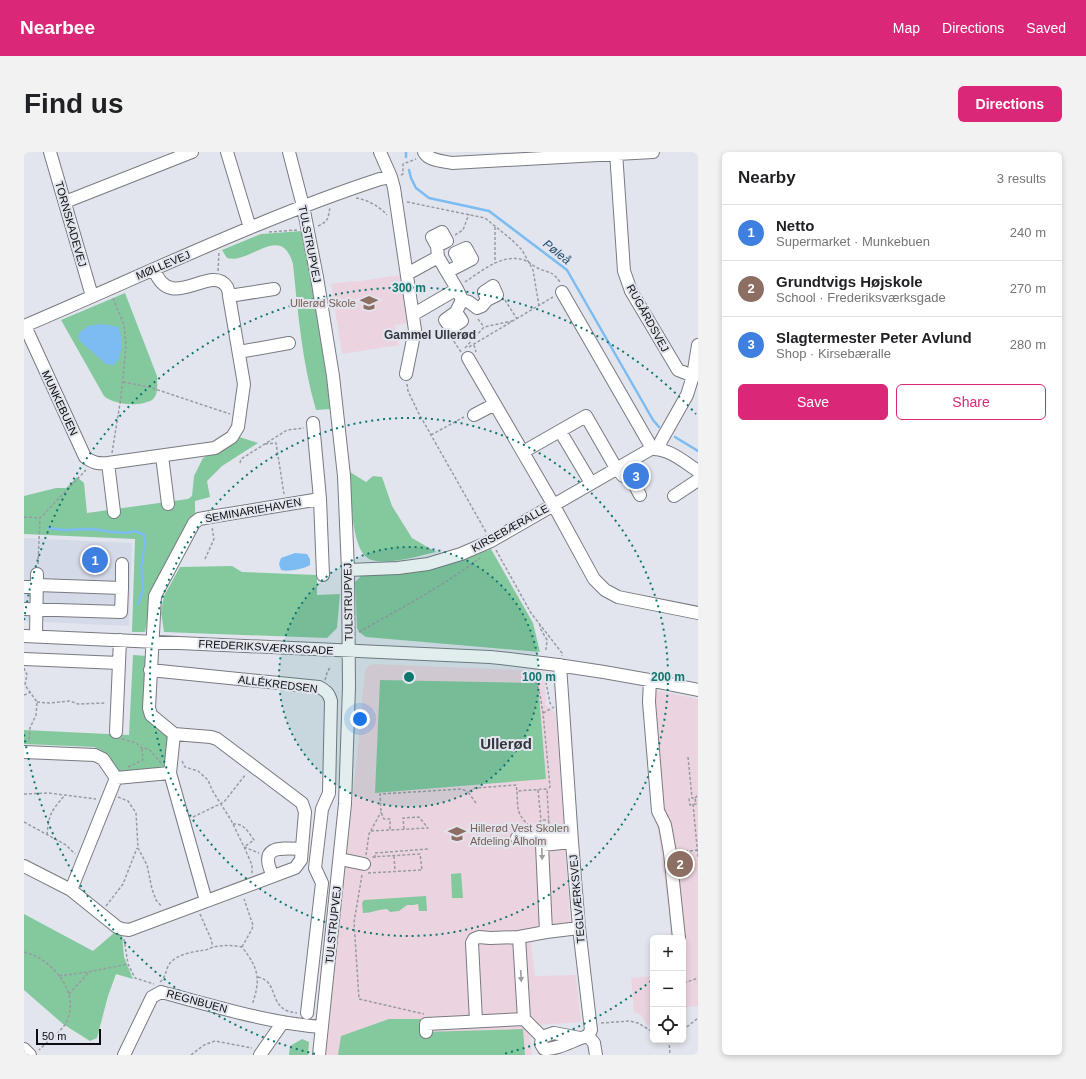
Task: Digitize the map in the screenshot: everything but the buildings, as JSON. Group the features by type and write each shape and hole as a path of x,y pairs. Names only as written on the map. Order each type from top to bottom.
{"street":[{"name":"TORNSKADEVEJ","path":"50,152 92,296"},
{"path":"65,202 192,152"},
{"path":"227,152 250,228"},
{"name":"TULSTRUPVEJ","path":"289,152 303,206 317,277 333,376 344,476 348,570 349,651 345,804 319,1055"},
{"path":"380,152 391,178 396,199 414,314 415,330 406,374"},
{"path":"425,154 435,160 452,163 653,152"},
{"name":"RUGÅRDSVEJ","path":"616,153 624,272 631,291 678,370 692,376"},
{"name":"MØLLEVEJ","path":"25,326 154,269 303,206 380,179 391,178"},
{"path":"407,274 441,248 447,272 462,300 469,302 477,308 492,298"},
{"path":"447,272 462,264"},
{"path":"91,462 98,464 109,463 215,448 232,437 238,427 244,384 230,296 226,287 221,282 213,280 176,289 169,288 162,284 154,269"},
{"path":"230,296 274,289"},
{"path":"414,314 457,289"},
{"path":"562,292 649,443 655,448 668,451 698,471"},
{"path":"451,328 462,321 456,312 462,300"},
{"name":"MUNKEBUEN","path":"25,326 85,457 91,462"},
{"path":"239,352 289,343"},
{"path":"655,448 661,441 686,395 692,376 698,345"},
{"name":"KIRSEBÆRALLE","path":"464,355 554,504"},
{"path":"474,415 494,404"},
{"path":"523,452 586,416 616,468 623,476 630,476 640,495"},
{"path":"314,425 320,499 323,575"},
{"path":"560,431 591,483"},
{"name":"KIRSEBÆRALLE","path":"348,570 398,568 428,564 462,554 491,541 616,468 655,448"},
{"path":"162,456 168,504"},
{"path":"109,463 114,512"},
{"path":"674,496 698,480"},
{"name":"SEMINARIEHAVEN","path":"152,641 155,596 194,523 199,519 320,499"},
{"path":"554,504 594,580 605,590 618,597 698,613"},
{"path":"30,609 121,612 122,564"},
{"path":"30,636 30,609 37,582"},
{"path":"24,587 37,582 122,588"},
{"name":"FREDERIKSVÆRKSGADE","path":"30,636 490,657 560,665 650,680 698,690"},
{"path":"116,732 120,640"},
{"path":"24,866 71,890 122,930 129,930 295,868 301,860 306,812 302,803 217,739 211,737 174,734 154,718 149,712 152,641"},
{"path":"24,659 119,663"},
{"name":"TEGLVÆRKSVEJ","path":"560,665 586,1032 594,1043 596,1055"},
{"name":"ALLÉKREDSEN","path":"150,670 319,687 329,694 331,701 329,793 322,809 318,838 315,868 322,883 307,1013"},
{"path":"650,680 649,702 658,811 665,824 670,853 679,935"},
{"path":"174,734 169,773 183,821 201,902"},
{"path":"26,752 95,756 103,759 121,777 169,773"},
{"path":"71,890 108,798 121,777"},
{"path":"517,838 534,834 572,838"},
{"path":"273,876 268,867 268,861 273,850 318,838"},
{"path":"546,932 542,845 572,838"},
{"path":"340,859 364,864"},
{"path":"476,1021 472,943 474,939 479,937 518,937 579,928"},
{"path":"518,937 524,1020 542,1037 544,1035 554,1033 586,1032"},
{"name":"REGNBUEN","path":"124,1055 152,997 161,992 249,1015 283,1022 322,1027"},
{"path":"426,1032 426,1024 524,1020"},
{"path":"262,1053 283,1022"},
{"path":"24,1049 34,1053"}],"path":[{"path":"402,167 403,164 412,160"},
{"path":"318,226 325,223 337,193 350,198 363,199 374,204 385,213 394,224 400,227"},
{"path":"396,199 485,218 522,250 536,278 539,306"},
{"path":"441,248 463,230 469,214"},
{"path":"495,226 495,263"},
{"path":"273,232 297,230"},
{"path":"218,281 219,250"},
{"path":"457,289 461,284 495,263 510,258 517,258 541,270 553,273 564,287 562,292 516,319 464,355"},
{"path":"109,463 123,382 126,346 124,325 112,297"},
{"path":"492,298 504,297 516,319"},
{"path":"464,355 484,327 516,319"},
{"path":"451,328 449,335 464,355"},
{"path":"406,374 408,391 418,412 530,613 540,623 562,653 560,665"},
{"path":"123,382 149,387 239,418"},
{"path":"431,435 471,413 474,415"},
{"path":"240,463 241,459 287,430 314,425"},
{"path":"264,445 276,443 285,504"},
{"path":"37,582 40,518 89,468 91,462"},
{"path":"24,517 40,518"},
{"path":"205,559 214,540 210,517"},
{"path":"359,632 400,608 416,601 450,580 484,554"},
{"path":"540,623 540,628 547,640 546,650"},
{"path":"24,659 24,671 27,674 25,686 37,702 36,715 30,728 26,752"},
{"path":"322,689 325,684 325,677 330,667"},
{"path":"531,668 535,674 543,713 550,787 547,789 550,828"},
{"path":"545,677 550,703 553,707"},
{"path":"24,695 31,692"},
{"path":"37,702 49,703 70,701 78,704 118,703"},
{"path":"116,732 120,738 136,743 142,748 152,751 169,773"},
{"path":"121,777 129,766 143,760 142,748"},
{"path":"688,757 692,798 689,799 690,805 692,804 698,858"},
{"path":"181,760 185,767 198,771 205,777 221,804 252,865 252,884"},
{"path":"183,821 224,802 252,766"},
{"path":"468,792 475,788 516,784 519,813 521,818 534,834 541,820 538,790"},
{"path":"390,830 390,819 384,819 381,812 380,794 462,789 468,792 476,803"},
{"path":"517,791 547,789"},
{"path":"24,794 49,793 64,796 108,798 128,801 136,813 138,847 147,865 152,889 156,900 168,915"},
{"path":"692,798 695,798 698,795"},
{"path":"47,835 50,813 64,796"},
{"path":"692,804 697,804 695,798"},
{"path":"381,812 371,831 365,857 375,858 420,854"},
{"path":"371,831 428,828 419,817 403,818 404,829"},
{"path":"541,820 549,820"},
{"path":"24,822 66,845 82,860"},
{"path":"232,824 239,824 245,828 254,840 244,847"},
{"path":"99,913 123,884 138,847"},
{"path":"244,847 269,857"},
{"path":"375,858 375,853 428,849"},
{"path":"409,850 409,855"},
{"path":"420,850 422,870 362,874 354,922 357,980 360,999 435,1017 438,1024"},
{"path":"670,853 698,850"},
{"path":"398,851 399,856"},
{"path":"387,852 387,857"},
{"path":"394,856 394,871"},
{"path":"239,888 253,925 242,946"},
{"path":"201,902 212,947"},
{"path":"122,930 128,964 136,978 157,985 163,980 171,961 194,951 206,950 212,947 242,946"},
{"path":"242,946 248,955 258,977 257,990 249,1015"},
{"path":"24,952 38,958 53,969 64,981 69,994 70,1012 64,1026 34,1053"},
{"path":"59,976 128,964"},
{"path":"69,994 88,972"},
{"path":"258,977 268,981 276,1002 280,1007 295,1012 307,1013"},
{"path":"686,982 698,978"},
{"path":"686,1028 698,1018"},
{"path":"586,1032 630,1021 638,1023 650,1030"},
{"path":"191,1055 204,1045 215,1040 262,1053"},
{"path":"669,1043 670,1055"}],"shaded area":[{"name":"Ullerød Skole","path":"400,275 407,323 395,325 399,345 342,354 331,284"},
{"path":"24,538 132,543 129,626 24,621"},
{"name":"Hillerød Vest Skolen Afdeling Ålholm","path":"372,664 544,671 546,705 556,714 571,934 529,938 528,942 531,943 535,976 576,975 581,1022 537,1025 529,1034 532,1055 326,1055 365,671 368,666"},
{"path":"645,688 698,699 698,1006 686,1008 686,935 671,935 657,824"},
{"path":"650,976 650,1026 646,1024 641,1015 634,1012 631,978"}],"green space":[{"path":"302,231 312,279 331,409 316,410 311,392 304,356 293,264 288,252 281,246 273,245 236,259 227,258 222,250 261,234"},
{"path":"125,293 157,376 156,395 152,400 141,404 120,403 104,396 61,320"},
{"path":"239,437 258,443 222,466 207,481 210,497 195,501 195,516 152,595 145,632 132,632 135,539 24,534 24,496 56,488 66,488 77,477 84,483 87,513 188,499 192,496 194,476 203,458"},
{"path":"350,472 366,482 373,476 382,477 392,506 412,538 436,552 395,561 372,560 365,556 359,547 353,521"},
{"path":"491,549 533,623 540,652 366,637 359,632 357,628 355,582 361,576 411,573 434,568"},
{"path":"232,566 242,572 317,575 317,595 340,594 337,628 327,638 164,632 161,612 164,596 180,567"},
{"path":"133,655 148,656 144,712 168,737 169,769 118,772 103,751 94,747 24,744 24,730 129,735"},
{"path":"380,680 538,683 546,779 375,793"},
{"path":"461,873 463,898 452,898 451,874"},
{"path":"426,896 427,911 419,911 418,904 407,905 399,911 390,912 387,909 363,913 362,903 364,900"},
{"path":"24,914 93,951 114,933 122,933 124,957 133,979 116,974 108,996 97,1038 90,1041 63,1024 24,990"},
{"path":"389,1019 421,1019 422,1032 523,1029 525,1055 338,1055 341,1036"},
{"path":"302,1039 309,1042 308,1055 289,1055 290,1046"}],"water":[{"path":"100,324 119,327 120,330 121,344 119,359 113,365 106,364 80,341 78,337 79,333 88,326"},
{"path":"295,553 307,554 310,559 310,565 296,570 281,570 279,564 281,558"}],"waterway":[{"name":"Pøleå","path":"406,152 406,157"},
{"name":"Pøleå","path":"409,170 416,188 429,198 489,211 567,270 653,420 659,427"},
{"name":"Pøleå","path":"675,437 698,451"},
{"path":"48,528 65,530 92,529 127,533 135,531 144,535 145,544 141,566 143,590 138,604"}],"place":[{"name":"Ullerød Skole","path":"369,303"},
{"name":"Slagtermester Peter Avlund","path":"636,476"},
{"name":"Netto","path":"95,560"},
{"name":"Hillerød Vest Skolen Afdeling Ålholm","path":"457,834"},
{"name":"Grundtvigs Højskole","path":"680,864"}],"district":[{"name":"Gammel Ullerød","path":"430,335"},
{"name":"Ullerød","path":"506,743"}]}
